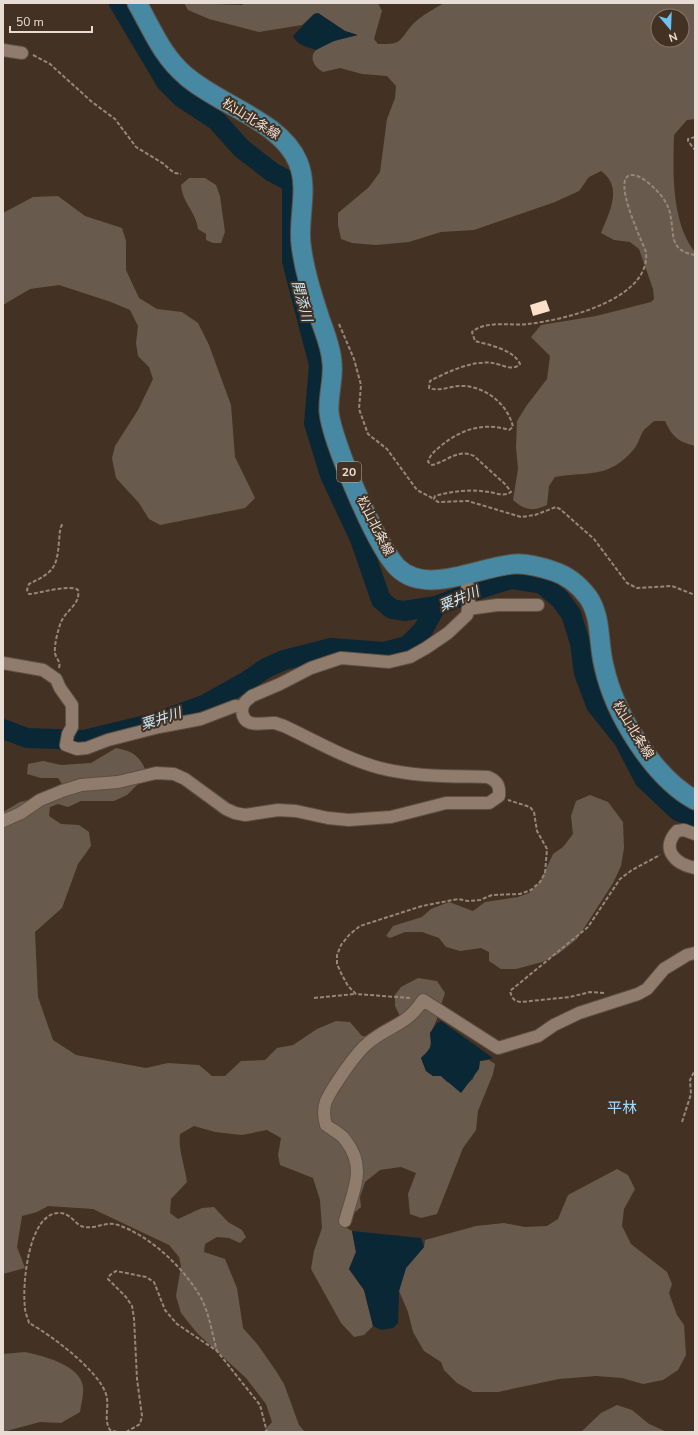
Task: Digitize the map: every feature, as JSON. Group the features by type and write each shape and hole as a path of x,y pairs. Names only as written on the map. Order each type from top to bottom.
{"main road":[{"name":"松山北条線","path":"137,3 165,55 184,75 206,92 264,125 283,138 298,160 304,181 300,237 304,264 327,340 332,362 329,411 334,434 373,527 384,549 398,567 413,578 430,580 467,579 499,566 518,563 539,566 558,572 574,583 588,598 597,618 603,663 614,702 660,773 673,786 695,800"}],"street":[{"path":"3,50 22,53"},
{"path":"3,821 21,813 40,800 62,791 82,786 118,782 156,773 174,774 185,779 226,809 245,815 278,810 296,811 328,818 372,819 391,817 446,803 489,803 499,796 499,786 496,781 488,777 403,772 380,768 339,754 284,726 275,723 252,724 245,720 242,707 245,701 252,696 311,668 340,658 389,662 410,657 448,633 466,615 468,605 467,579"},
{"path":"468,605 538,605"},
{"path":"3,663 44,670 56,679 60,688 72,705 72,727 67,738 66,745 77,749 87,748 108,740 159,727 201,719 235,706 242,707"},
{"path":"695,834 684,830 677,831 672,836 670,851 674,859 680,864 695,868"},
{"path":"345,1221 358,1174 357,1161 346,1140 326,1125 324,1112 325,1102 366,1044 409,1018 423,1000 498,1048 538,1036 554,1025 579,1013 602,1007 625,997 638,994 647,989 664,969 687,955 695,953"}],"path":[{"path":"22,53 35,55 50,64 92,102 115,119 136,147 164,164 169,169 182,174"},
{"path":"695,137 688,139 695,150"},
{"path":"434,499 441,494 457,491 483,491 502,494 511,492 506,485 468,453 458,454 432,465 428,462 434,452 448,440 463,431 482,426 491,426 509,430 513,427 507,412 489,393 472,387 461,386 434,390 429,388 430,382 474,364 493,363 508,367 518,367 520,364 518,360 510,353 475,341 472,337 472,332 478,326 527,324 576,315 616,298 634,285 647,259 646,252 625,195 624,182 626,177 637,176 655,188 668,205 674,242 684,253 695,255"},
{"path":"338,322 354,359 361,385 359,409 368,434 387,449 417,490 438,502 468,501 521,517 535,515 556,507 560,508 594,539 628,583 637,588 672,586 695,595"},
{"path":"56,679 60,664 55,650 61,623 76,602 79,596 78,590 69,587 29,594 27,586 51,572 54,567 58,552 60,528 63,523"},
{"path":"356,994 348,986 341,973 337,964 337,955 345,940 360,926 422,906 458,899 468,901 492,895 520,894 531,890 540,882 545,873 547,849 538,831 534,812 530,807 523,806 499,796"},
{"path":"625,997 621,995 590,992 570,997 521,1002 515,1001 511,997 510,991 588,927 620,879 650,859 670,851"},
{"path":"314,998 356,994 423,1000"},
{"path":"682,1122 691,1094 690,1080 695,1070"},
{"path":"117,1432 110,1430 107,1426 108,1401 104,1389 95,1377 67,1349 45,1332 29,1323 25,1308 28,1251 41,1221 50,1215 59,1213 70,1216 82,1227 89,1228 105,1224 116,1225 142,1236 185,1275 200,1296 217,1351"},
{"path":"126,1432 140,1424 142,1416 136,1372 134,1318 132,1306 126,1297 111,1283 108,1278 116,1271 146,1277 154,1282 165,1310 177,1324 217,1351 260,1405 267,1432"}],"shaded area":[{"path":"184,3 242,5 245,3 378,3 382,11 374,39 378,44 392,44 400,40 413,24 428,12 444,3 695,3 695,119 687,120 674,135 673,164 675,196 681,226 687,240 695,252 695,446 677,438 665,421 654,421 641,434 634,449 625,459 616,465 598,472 555,477 549,486 547,505 537,509 529,509 521,506 513,500 518,469 516,447 517,421 547,379 550,356 531,337 541,325 596,316 651,302 654,299 653,289 639,249 630,242 614,240 601,233 613,200 612,184 608,177 601,171 589,177 579,191 555,202 474,230 441,232 409,242 376,245 352,243 341,239 338,225 338,213 369,187 380,172 387,119 395,98 396,86 387,76 362,74 340,68 323,72 316,67 313,56 315,51 328,43 357,35 345,31 318,13 314,14 302,25 259,32 209,19 188,10"},
{"path":"189,178 205,178 216,185 220,196 225,232 221,243 213,243 206,240 206,234 198,229 195,217 186,202 182,191 181,185"},
{"path":"58,196 85,216 122,228 126,241 126,270 139,298 157,309 182,312 198,323 209,345 231,405 235,457 255,498 245,508 160,525 149,519 139,503 116,478 112,458 115,446 138,410 153,379 149,367 138,356 136,343 138,326 130,310 111,302 59,285 30,289 3,305 3,213 33,197"},
{"path":"116,748 128,751 136,756 143,764 147,775 127,795 114,801 81,801 68,807 58,804 50,807 49,816 61,824 79,825 89,832 91,846 78,864 62,908 35,932 38,997 53,1040 76,1055 146,1068 168,1063 199,1065 212,1076 225,1076 241,1061 265,1060 277,1048 293,1045 317,1029 336,1021 350,1022 362,1036 382,1037 401,1018 395,1006 395,995 401,987 418,978 437,981 445,993 437,1019 430,1033 430,1047 421,1058 426,1071 433,1076 441,1076 447,1082 465,1086 473,1079 479,1061 489,1060 495,1064 493,1074 478,1111 476,1130 463,1148 437,1214 421,1218 410,1214 408,1194 416,1173 401,1167 380,1170 365,1182 360,1197 361,1207 353,1214 341,1211 339,1218 345,1227 352,1231 356,1252 349,1269 364,1290 373,1326 364,1335 354,1337 341,1323 311,1269 314,1251 322,1228 320,1200 313,1178 280,1165 278,1155 281,1138 267,1130 242,1135 215,1132 194,1126 180,1134 181,1152 187,1182 171,1199 170,1213 178,1219 202,1208 214,1207 228,1222 242,1230 246,1237 240,1243 229,1238 217,1237 205,1244 204,1252 225,1259 237,1288 243,1328 258,1345 284,1384 299,1425 305,1432 263,1432 272,1422 266,1404 246,1378 197,1333 181,1313 176,1296 181,1266 179,1257 169,1245 93,1209 48,1206 37,1212 22,1216 17,1247 25,1268 3,1274 3,812 20,802 33,799 64,787 58,778 41,778 27,774 28,764 43,761 61,765 91,763"},
{"path":"590,795 608,802 623,822 624,848 621,866 613,883 577,939 558,954 542,962 516,969 501,969 489,961 489,952 481,948 460,951 446,947 439,938 422,932 405,932 390,938 386,936 393,926 422,917 431,909 449,902 473,911 485,902 518,897 529,893 540,882 553,854 563,847 573,834 571,816 576,801"},
{"path":"617,1169 628,1175 635,1189 624,1209 622,1226 631,1244 667,1272 672,1284 669,1293 677,1315 684,1325 686,1355 678,1370 663,1380 643,1384 622,1378 596,1376 559,1379 498,1392 473,1392 457,1383 444,1370 441,1362 424,1351 413,1332 408,1312 399,1291 406,1268 424,1247 425,1240 476,1226 504,1223 525,1227 547,1226 558,1219 568,1195"},
{"path":"25,1352 51,1359 69,1367 76,1373 81,1379 83,1387 80,1412 61,1423 40,1422 3,1432 3,1354"},
{"path":"617,1405 632,1410 649,1424 667,1432 581,1432 601,1413"}],"water":[{"path":"318,13 345,31 358,35 334,41 316,50 299,44 293,36 314,14"},
{"path":"441,1021 493,1058 480,1061 479,1069 461,1093 441,1076 433,1076 426,1071 421,1058 430,1047 430,1033 437,1023"},
{"path":"352,1231 421,1238 424,1247 406,1268 399,1291 398,1323 393,1328 381,1330 373,1326 364,1290 349,1269 356,1252"}],"building":[{"path":"546,300 550,311 533,316 530,305"}],"waterway":[{"name":"開添川","path":"119,3 166,82 182,98 217,121 241,148 272,172 289,181 292,188 292,261 319,365 314,423 330,475 360,539 381,600 392,609 404,611 436,606"},
{"name":"粟井川","path":"3,729 27,738 84,740 154,723 204,705 247,681 266,668 284,660 331,648 384,652 407,646 423,630 436,606 482,588 511,579 542,584 560,599 571,614 580,643 584,673 596,705 624,740 644,779 678,811 695,818"}],"district":[{"name":"平林","path":"622,1108"}]}
